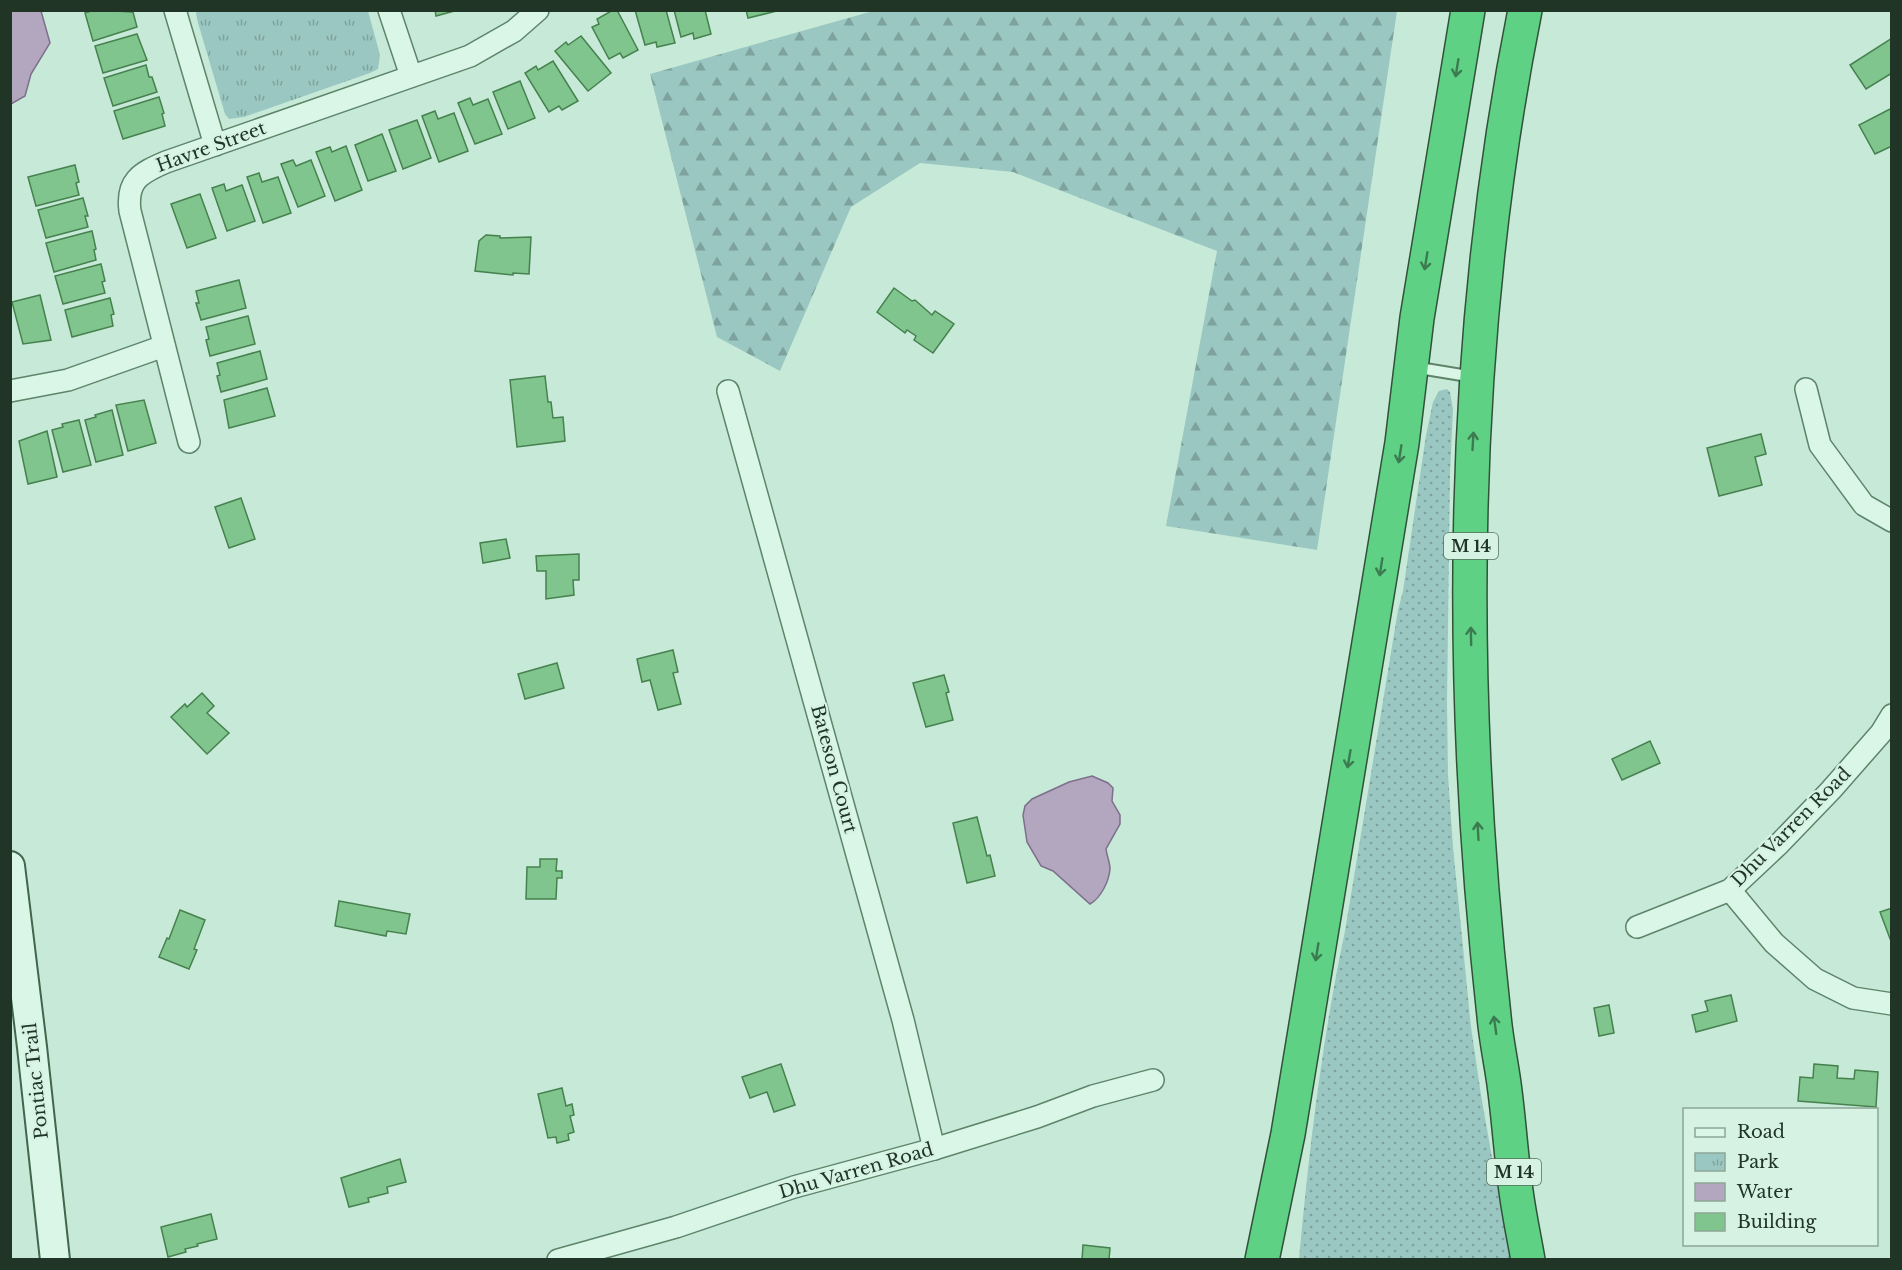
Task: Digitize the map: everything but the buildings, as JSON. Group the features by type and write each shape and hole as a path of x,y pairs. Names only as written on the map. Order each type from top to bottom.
{"highway":[{"path":"1262,1260 1288,1134 1402,442 1419,307 1468,10"},
{"name":"M 14","path":"1525,10 1508,96 1493,207 1473,443 1470,591 1473,726 1480,866 1494,1018 1516,1192 1528,1260"},
{"path":"1504,1083 1533,1188 1549,1260"},
{"path":"1280,1260 1288,1134"}],"main road":[{"name":"Pontiac Trail","path":"10,866 14,921 55,1260"}],"street":[{"path":"175,10 215,146"},
{"path":"388,10 411,76"},
{"name":"Havre Street","path":"189,442 130,211 129,193 141,174 149,169 470,56 514,31 538,10"},
{"path":"10,391 68,380 164,346"},
{"path":"1806,388 1820,445 1864,505 1892,521"},
{"name":"Bateson Court","path":"728,391 903,1020 934,1149"},
{"name":"Dhu Varren Road","path":"1637,927 1730,890 1831,790 1881,733 1892,715"},
{"path":"1730,890 1774,943 1815,979 1852,998 1892,1004"},
{"name":"Dhu Varren Road","path":"558,1260 676,1227 794,1187 934,1149 1037,1117 1093,1096 1153,1080"}],"lane":[{"path":"1411,366 1478,378"}],"green space":[{"path":"197,11 368,11 380,55 378,69 244,117 229,119 225,114 198,23"},
{"path":"873,11 1397,11 1317,550 1166,526 1217,251 1013,172 920,163 851,207 780,371 717,337 650,74"},
{"path":"1447,389 1450,392 1453,409 1447,703 1448,775 1453,847 1471,1027 1510,1259 1299,1259 1323,1054 1403,591 1426,435 1433,402 1439,391"}],"water":[{"path":"11,10 41,11 50,43 31,74 25,96 11,104"},
{"path":"1092,776 1108,783 1113,788 1112,801 1120,815 1120,824 1106,849 1110,869 1108,879 1098,898 1090,904 1053,871 1041,866 1027,842 1023,815 1025,806 1032,799 1069,782"}]}
